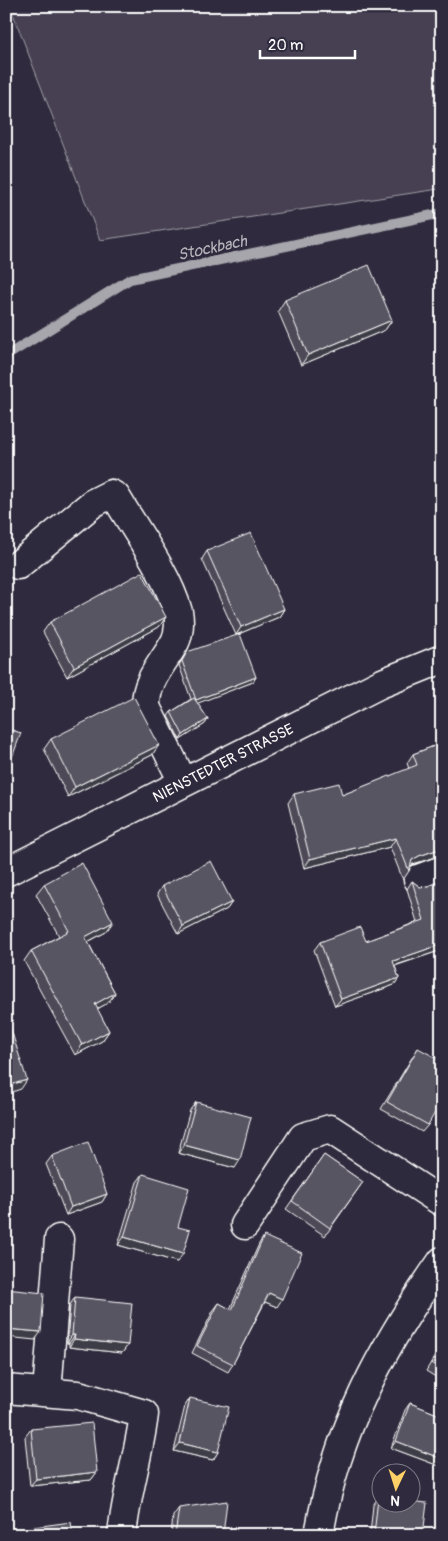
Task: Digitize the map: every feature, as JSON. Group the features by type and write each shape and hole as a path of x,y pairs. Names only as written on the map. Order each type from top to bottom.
{"street":[{"path":"18,564 93,503 110,494 116,497 169,589 179,614 175,642 156,670 145,693 146,707 183,782"},
{"name":"NIENSTEDTER STRASSE","path":"6,872 380,684 442,659"},
{"path":"245,1225 303,1137 330,1129 442,1202"},
{"path":"47,1392 59,1239"},
{"path":"319,1535 324,1499 347,1426 382,1353 442,1261"},
{"path":"6,1389 78,1395 144,1414 124,1509 122,1535"}],"shaded area":[{"path":"10,6 442,6 442,180 439,189 100,240"}],"building":[{"path":"369,265 392,320 308,355 285,300"},
{"path":"251,533 284,609 241,627 207,551"},
{"path":"142,572 166,617 74,667 50,622"},
{"path":"240,634 256,677 196,700 182,661 187,652"},
{"path":"134,697 159,745 75,787 51,739"},
{"path":"194,698 208,719 183,735 171,712"},
{"path":"6,728 21,733 6,774"},
{"path":"442,743 442,848 412,860 409,871 396,838 310,859 294,794 339,783 342,795 417,765 413,754"},
{"path":"211,861 232,902 183,926 162,886"},
{"path":"82,863 113,922 85,937 115,993 95,1004 109,1031 82,1045 31,951 69,931 44,884"},
{"path":"442,880 442,944 393,961 399,978 341,999 320,942 360,927 366,941 424,920 412,881 420,887"},
{"path":"6,1014 27,1080 6,1086"},
{"path":"418,1048 442,1061 442,1100 428,1125 387,1102"},
{"path":"196,1102 251,1117 240,1160 184,1145"},
{"path":"88,1142 107,1194 71,1207 52,1156"},
{"path":"324,1155 363,1182 330,1228 292,1201"},
{"path":"143,1174 189,1188 178,1227 190,1230 183,1254 124,1237"},
{"path":"264,1236 302,1253 282,1299 269,1293 233,1364 197,1346 219,1303 232,1310"},
{"path":"6,1289 44,1293 41,1332 6,1329"},
{"path":"75,1297 132,1303 128,1345 74,1339 75,1335 72,1335"},
{"path":"442,1345 442,1370 431,1363"},
{"path":"190,1398 229,1407 218,1452 180,1443"},
{"path":"410,1403 442,1416 442,1459 396,1441"},
{"path":"92,1423 97,1472 36,1479 31,1429"},
{"path":"227,1501 223,1535 175,1535 179,1508"},
{"path":"420,1502 427,1503 423,1535 374,1535 376,1514 420,1514"},
{"path":"71,1522 73,1535 27,1535 26,1528"}],"waterway":[{"name":"Stockbach","path":"6,356 130,279 442,213"}]}
